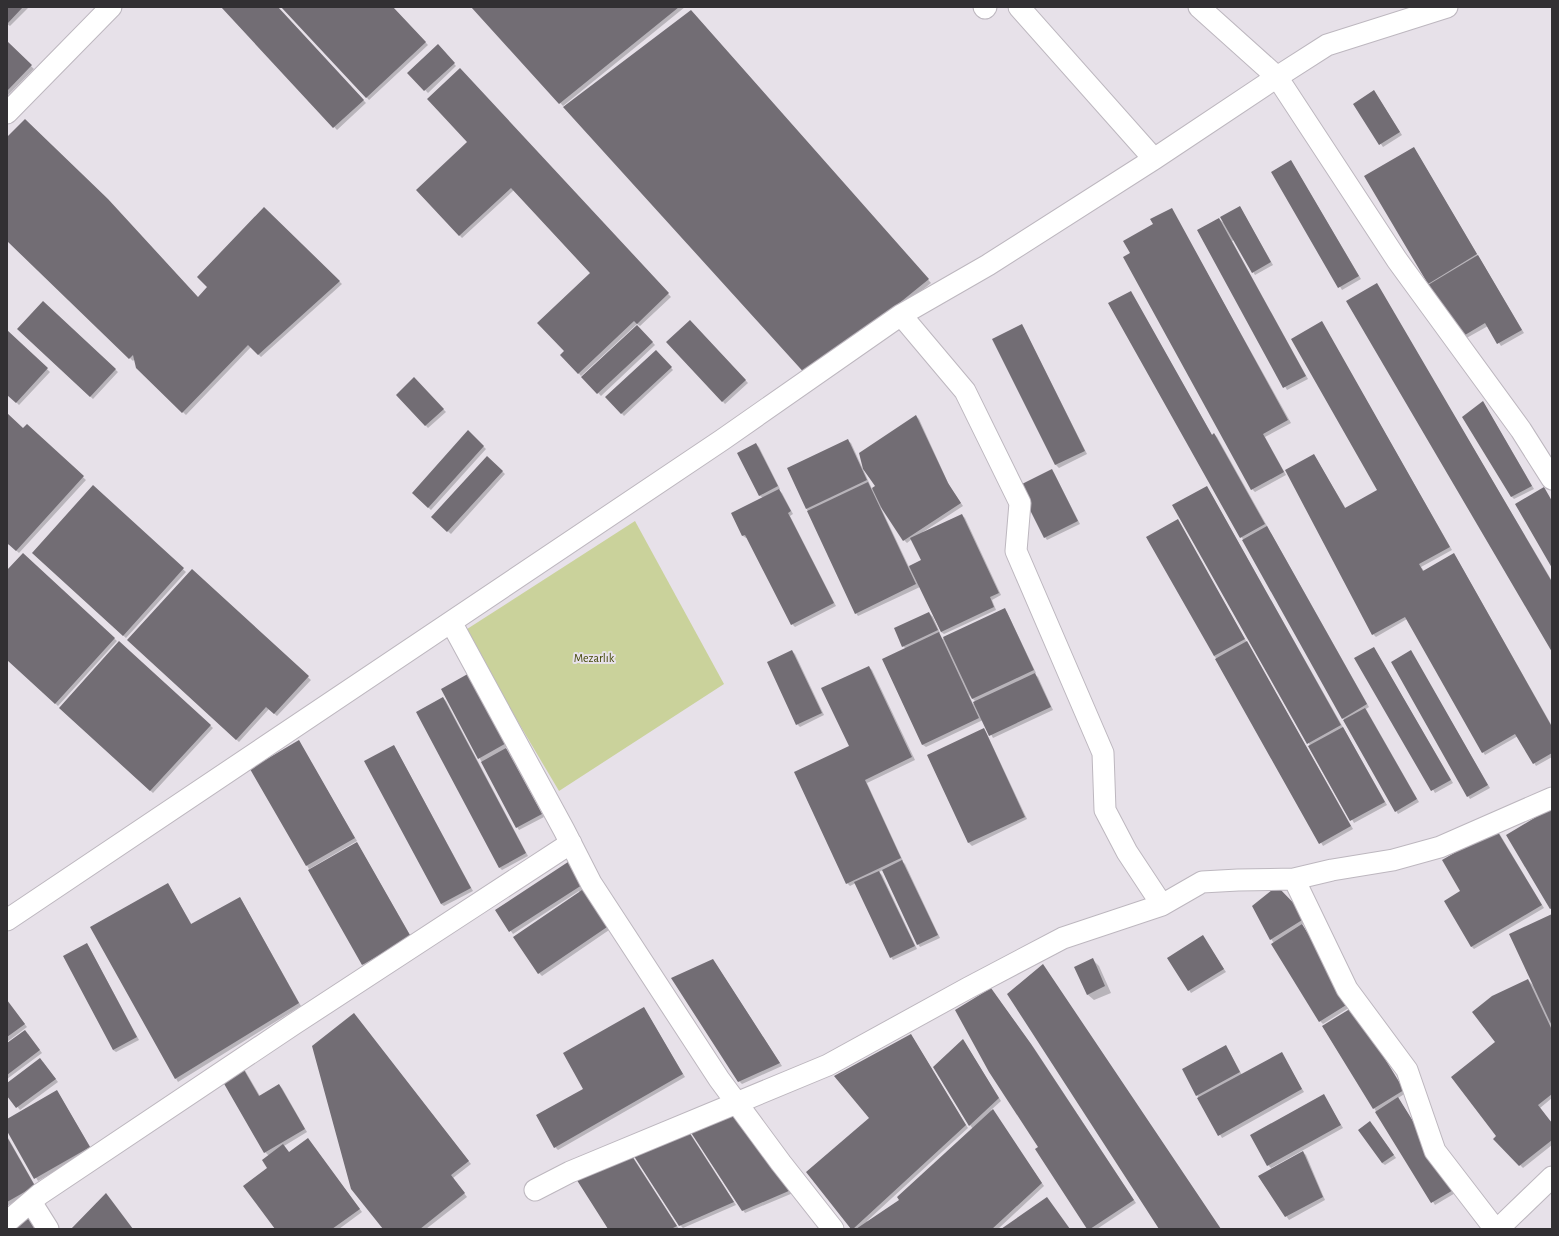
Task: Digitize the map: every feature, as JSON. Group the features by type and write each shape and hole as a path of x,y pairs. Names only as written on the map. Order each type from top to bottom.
{"street":[{"path":"7,113 111,7"},
{"path":"1020,7 1154,159"},
{"path":"1199,7 1277,77 1396,260 1521,430 1552,479"},
{"path":"7,920 722,440 901,315 988,265 1154,159 1327,45 1447,7"},
{"path":"901,315 965,391 1020,504 1016,551 1103,753 1105,810 1127,852 1162,905"},
{"path":"451,622 571,843 591,883 718,1079 737,1103 745,1117 833,1229"},
{"path":"535,1190 570,1172 828,1065 1063,938 1162,905 1202,882 1294,879 1332,870 1392,860 1440,847 1552,798"},
{"path":"7,1222 47,1190 294,1024 571,843"},
{"path":"1294,879 1347,989 1407,1070 1435,1151 1496,1229 1552,1177"},
{"path":"31,1202 48,1229"}],"green space":[{"name":"Mezarlık","path":"635,521 724,684 559,791 464,631"}],"building":[{"path":"7,7 23,7 7,24"},
{"path":"221,7 278,7 364,100 333,128"},
{"path":"281,7 393,7 426,42 366,98"},
{"path":"471,7 679,7 559,104"},
{"path":"691,10 929,279 808,377 563,107"},
{"path":"7,41 32,65 7,91"},
{"path":"438,44 455,63 424,91 407,73"},
{"path":"460,68 669,293 637,324 634,321 578,374 560,355 564,351 537,323 590,273 511,188 459,236 416,190 467,142 427,99"},
{"path":"1374,90 1400,132 1379,145 1353,104"},
{"path":"25,119 108,199 198,297 207,287 197,277 264,207 340,281 258,355 248,345 182,413 136,368 133,355 129,359 7,241 7,137"},
{"path":"1414,147 1477,254 1428,284 1364,176"},
{"path":"1291,160 1359,276 1338,288 1271,172"},
{"path":"1240,206 1271,262 1252,273 1220,217"},
{"path":"1172,208 1288,420 1263,434 1284,472 1251,490 1123,257 1130,253 1123,241 1153,224 1150,219"},
{"path":"1219,218 1306,376 1283,388 1197,230"},
{"path":"1478,255 1522,330 1497,344 1485,323 1460,338 1428,285"},
{"path":"1377,283 1552,582 1552,652 1346,301"},
{"path":"1131,291 1212,435 1214,433 1265,524 1240,538 1108,303"},
{"path":"43,301 116,369 90,397 17,329"},
{"path":"690,320 746,380 722,402 666,342"},
{"path":"1322,321 1450,547 1419,564 1423,571 1454,553 1552,727 1552,753 1533,764 1515,734 1482,753 1405,617 1372,635 1285,470 1314,454 1345,508 1377,490 1291,339"},
{"path":"1022,324 1085,451 1055,465 992,339"},
{"path":"637,325 653,342 597,394 581,377"},
{"path":"7,330 48,368 16,403 7,395"},
{"path":"656,350 672,367 621,414 605,397"},
{"path":"414,377 444,409 425,426 396,395"},
{"path":"1483,401 1532,486 1511,497 1462,417"},
{"path":"7,413 23,428 27,424 84,476 16,551 7,543"},
{"path":"916,415 948,483 961,503 903,541 882,509 872,488 875,486 863,469 859,453"},
{"path":"468,430 484,446 428,508 412,493"},
{"path":"848,439 867,480 806,509 787,468"},
{"path":"756,443 778,486 759,496 737,453"},
{"path":"487,456 503,471 447,532 431,517"},
{"path":"1052,469 1078,521 1044,538 1018,486"},
{"path":"868,482 916,584 855,614 807,511"},
{"path":"93,485 184,568 123,636 32,553"},
{"path":"1207,486 1341,725 1307,744 1172,505"},
{"path":"1544,487 1552,501 1552,568 1515,504"},
{"path":"779,489 791,511 788,513 834,603 791,625 745,535 742,536 731,513"},
{"path":"962,514 999,593 990,597 994,607 941,632 909,566 921,560 910,538"},
{"path":"1178,519 1245,639 1214,656 1146,537"},
{"path":"1267,526 1367,704 1342,719 1242,540"},
{"path":"23,553 115,638 55,704 7,660 7,570"},
{"path":"192,569 309,676 274,714 266,707 236,740 127,640"},
{"path":"1005,608 1034,670 972,699 943,637"},
{"path":"929,612 938,630 902,647 894,628"},
{"path":"939,632 979,718 922,745 882,659"},
{"path":"119,641 211,725 150,791 59,708"},
{"path":"1247,641 1351,826 1319,844 1215,659"},
{"path":"1374,647 1451,780 1431,791 1354,658"},
{"path":"792,650 822,713 796,725 767,662"},
{"path":"1411,650 1488,785 1467,797 1391,662"},
{"path":"869,666 912,757 865,780 901,858 846,884 794,772 849,746 821,688"},
{"path":"473,671 510,741 478,759 441,689"},
{"path":"1035,673 1051,707 989,736 973,702"},
{"path":"443,697 526,853 499,868 416,712"},
{"path":"1365,708 1417,799 1395,812 1343,720"},
{"path":"1343,727 1385,802 1350,821 1308,746"},
{"path":"984,728 1025,817 968,843 927,755"},
{"path":"299,740 355,838 306,866 250,769"},
{"path":"394,745 471,888 441,904 364,761"},
{"path":"506,748 542,814 516,828 481,762"},
{"path":"1551,808 1552,908 1550,909 1506,835"},
{"path":"1496,829 1542,905 1471,947 1444,901 1460,891 1442,860"},
{"path":"357,842 411,937 362,965 308,870"},
{"path":"902,860 938,935 917,945 882,870"},
{"path":"568,862 582,885 509,932 495,910"},
{"path":"879,871 915,946 890,958 854,882"},
{"path":"168,883 191,924 240,897 299,1003 175,1079 90,927"},
{"path":"1277,886 1307,917 1270,940 1252,906"},
{"path":"585,888 610,925 538,974 513,937"},
{"path":"1552,914 1552,1026 1509,934"},
{"path":"1302,924 1351,1002 1319,1022 1271,944"},
{"path":"1203,935 1224,969 1188,991 1167,958"},
{"path":"87,943 137,1037 113,1050 63,956"},
{"path":"1093,958 1105,986 1087,995 1074,967"},
{"path":"713,959 780,1063 738,1082 671,978"},
{"path":"1043,964 1221,1229 1159,1229 1007,994"},
{"path":"1528,979 1552,1030 1552,1094 1538,1105 1552,1123 1552,1140 1519,1166 1493,1139 1496,1136 1451,1077 1495,1042 1472,1012 1492,996"},
{"path":"991,988 1031,1044 1134,1200 1090,1229 1087,1229 1035,1149 1038,1147 989,1072 955,1010"},
{"path":"7,1000 25,1024 7,1037"},
{"path":"644,1007 683,1074 554,1148 536,1115 583,1089 563,1053"},
{"path":"1353,1007 1404,1090 1373,1109 1322,1026"},
{"path":"354,1013 469,1161 451,1175 465,1193 420,1229 383,1229 351,1189 312,1046"},
{"path":"25,1030 40,1050 7,1075 7,1043"},
{"path":"911,1034 966,1125 853,1229 851,1229 806,1172 869,1118 834,1076"},
{"path":"963,1039 999,1098 969,1126 933,1067"},
{"path":"1226,1045 1240,1072 1196,1096 1182,1069"},
{"path":"1282,1052 1302,1089 1218,1136 1197,1098"},
{"path":"40,1058 56,1079 16,1108 7,1096 7,1083"},
{"path":"240,1063 259,1096 279,1084 305,1129 264,1153 219,1075"},
{"path":"57,1090 90,1147 34,1179 7,1131 7,1119"},
{"path":"1324,1094 1341,1125 1267,1166 1250,1135"},
{"path":"1398,1097 1455,1189 1431,1203 1375,1112"},
{"path":"730,1109 791,1190 742,1211 688,1128"},
{"path":"993,1109 1042,1183 992,1229 856,1229 899,1200 897,1197"},
{"path":"1370,1121 1394,1155 1382,1163 1358,1130"},
{"path":"685,1126 734,1202 679,1226 630,1150"},
{"path":"7,1137 35,1186 7,1202"},
{"path":"308,1138 360,1209 332,1229 275,1229 243,1186 267,1168 262,1160 283,1144 289,1152"},
{"path":"628,1150 677,1226 671,1229 608,1229 573,1174"},
{"path":"1303,1151 1323,1197 1285,1217 1258,1176"},
{"path":"106,1193 133,1229 71,1229"},
{"path":"1047,1197 1070,1229 1001,1229"},
{"path":"42,1203 58,1229 8,1229"}]}
